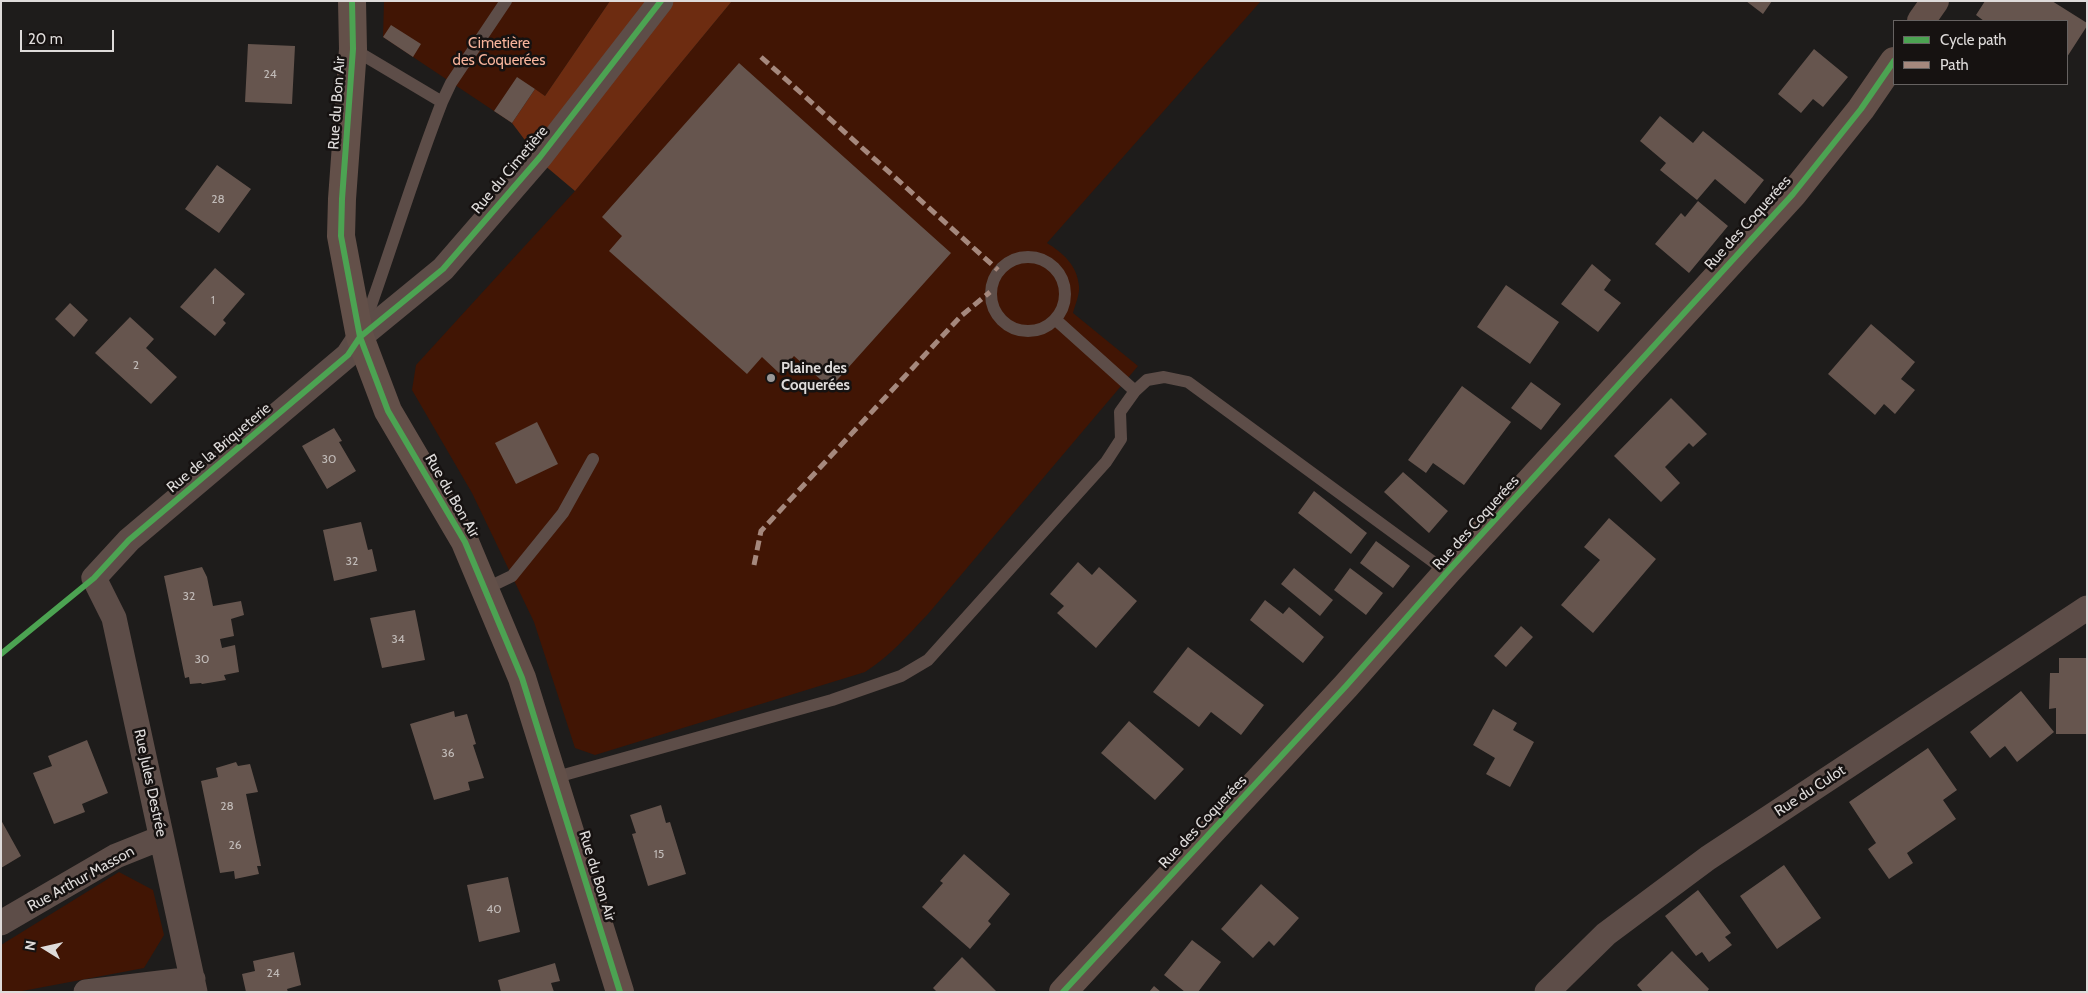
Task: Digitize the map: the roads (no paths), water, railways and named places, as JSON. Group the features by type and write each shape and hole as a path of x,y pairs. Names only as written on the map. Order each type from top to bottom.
{"street":[{"name":"Rue du Bon Air","path":"352,1 354,49 342,198 341,236 360,337 388,411 465,542 522,678 620,992"},
{"name":"Rue du Cimetière","path":"360,337 443,268 540,157 660,1"},
{"path":"1922,20 1935,1"},
{"name":"Rue des Coquerées","path":"1063,992 1346,686 1447,572 1793,194 1861,109 1893,62"},
{"name":"Rue de la Briqueterie","path":"94,578 130,540 348,355 360,337"},
{"name":"Rue Jules Destrée","path":"94,578 114,618 194,985"},
{"name":"Rue du Culot","path":"1547,992 1606,934 1708,858 2087,608"},
{"name":"Rue Arthur Masson","path":"1,923 116,856 161,838"},
{"path":"86,992 194,985"}],"lane":[{"path":"360,337 392,246 420,156 442,102 451,83 506,1"},
{"path":"354,49 442,102"},
{"path":"1036,257 1055,268 1065,288 1062,311 1056,320 1045,328 1024,332 1005,325 992,308 990,292 998,270 1015,258 1036,257"},
{"path":"1056,320 1135,391"},
{"path":"553,778 832,700 901,676 928,660 1106,462 1120,439 1120,412 1135,391 1147,380 1164,377 1188,382 1447,572"},
{"path":"485,589 512,576 563,513 592,459"}],"place":[{"name":"Plaine des Coquerées","path":"771,378"}],"park label":[{"name":"Cimetière des Coquerées","path":"499,52"}]}
